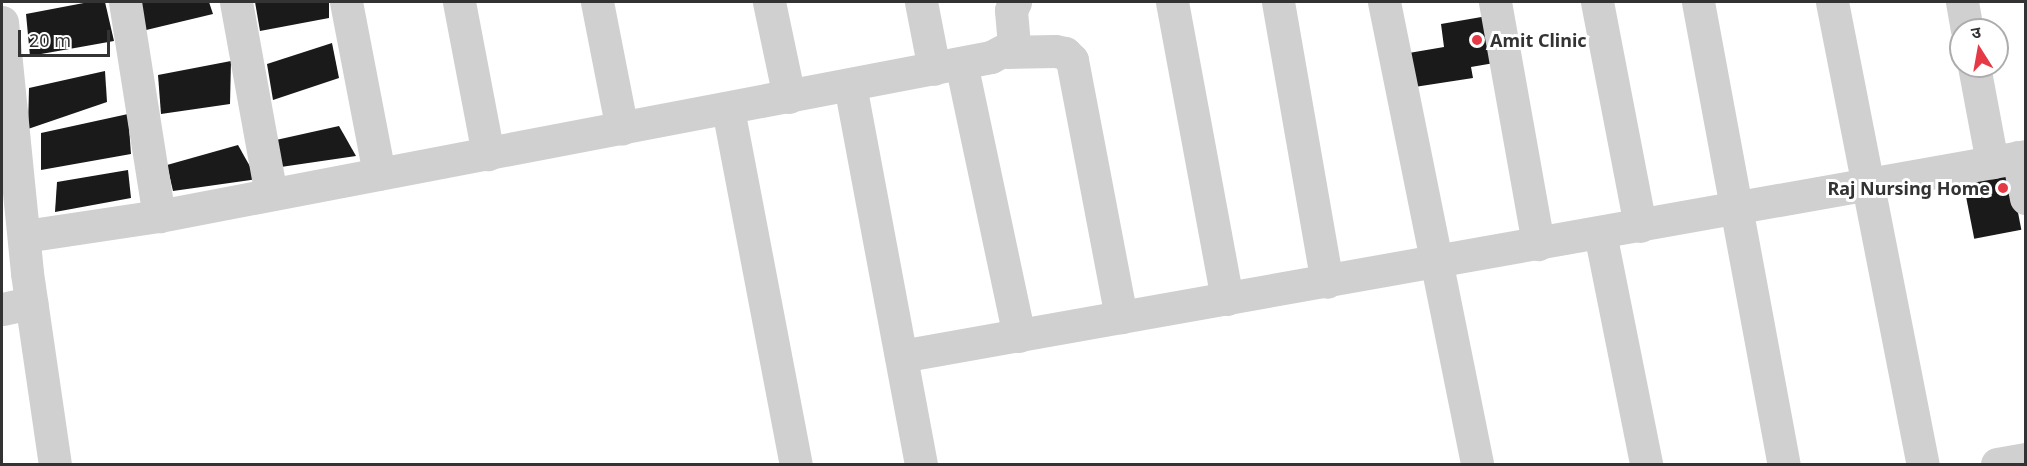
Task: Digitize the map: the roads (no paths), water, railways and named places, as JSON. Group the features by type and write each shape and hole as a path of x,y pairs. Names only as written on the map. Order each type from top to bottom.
{"street":[{"path":"126,2 159,216"},
{"path":"236,2 270,194"},
{"path":"346,2 379,174"},
{"path":"459,2 488,154"},
{"path":"597,2 622,129"},
{"path":"769,2 789,97"},
{"path":"921,2 947,66 1019,336"},
{"path":"1007,52 1014,45 1011,10 1015,2"},
{"path":"1172,2 1227,299"},
{"path":"1278,2 1327,282"},
{"path":"1384,2 1477,465"},
{"path":"1495,2 1538,244"},
{"path":"1597,2 1640,226"},
{"path":"1698,2 1734,210 1784,465"},
{"path":"1832,2 1866,185 1923,465"},
{"path":"1962,2 1965,18"},
{"path":"2,22 10,186 24,236 16,306 55,465"},
{"path":"24,236 159,216 728,109 1007,52 1055,51 1065,53 1072,60 1121,318"},
{"path":"1979,78 2012,158 2025,198"},
{"path":"850,85 921,465"},
{"path":"728,109 796,465"},
{"path":"901,356 1734,210 2012,158"},
{"path":"1600,233 1646,465"},
{"path":"1997,465 2025,459"}],"place":[{"name":"Amit Clinic","path":"1477,40"},
{"name":"Raj Nursing Home","path":"2003,188"}]}
